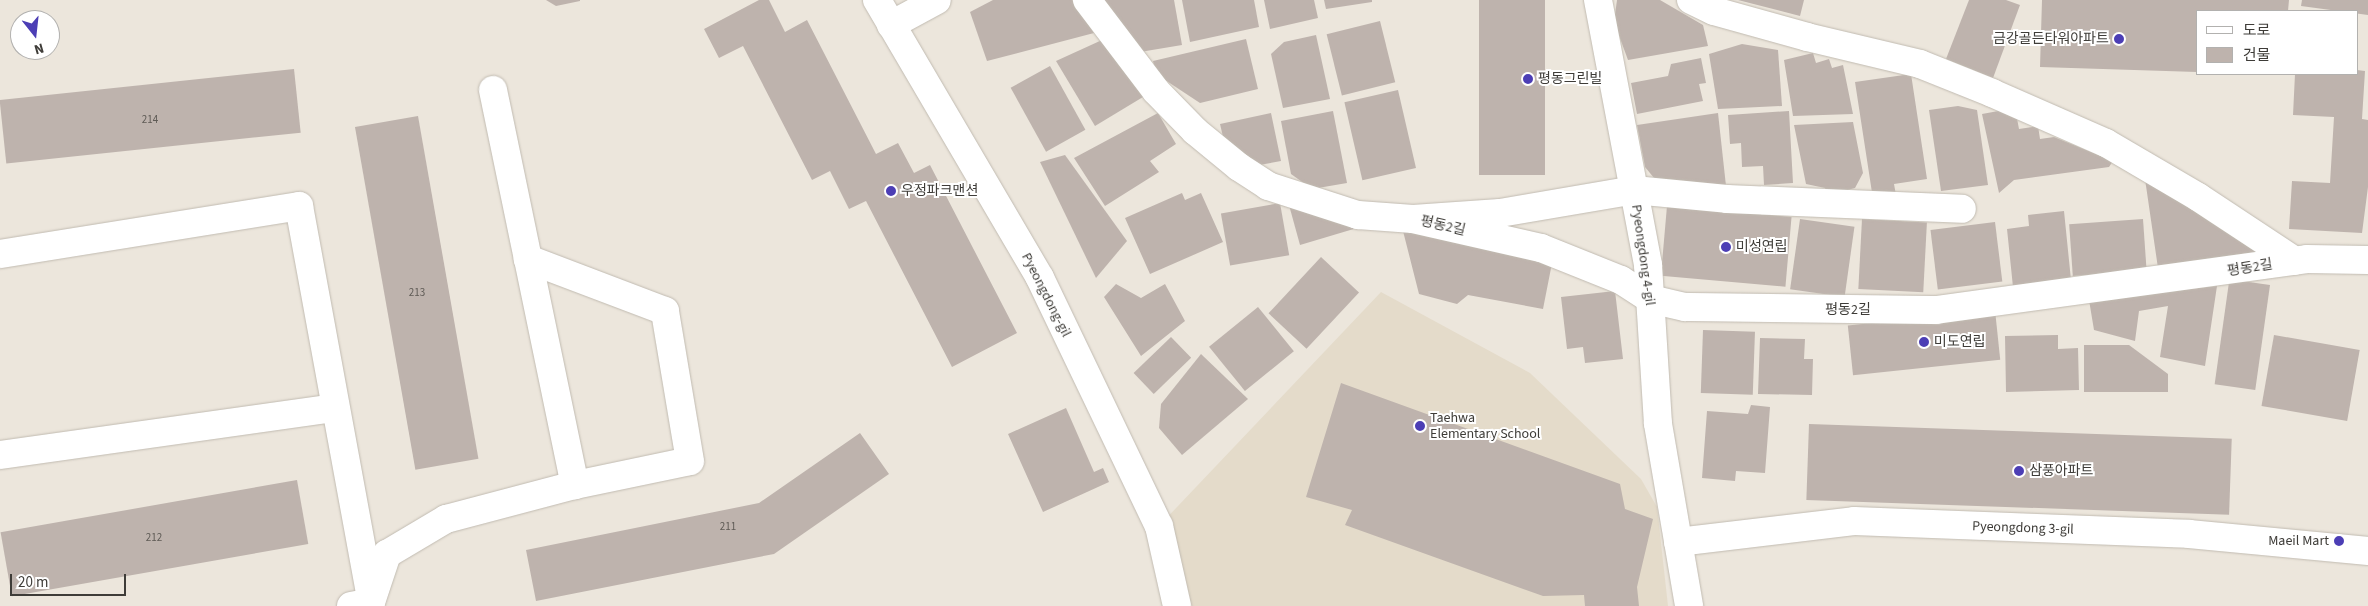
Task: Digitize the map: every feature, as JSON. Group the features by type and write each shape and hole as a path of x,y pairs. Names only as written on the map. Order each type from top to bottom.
{"street":[{"name":"Pyeongdong-gil","path":"877,0 1040,278 1159,526 1177,606"},
{"path":"892,25 937,0"},
{"name":"평동2길","path":"1086,0 1156,91 1195,132 1239,167 1268,186 1314,204 1358,215 1413,219 1541,248 1622,280 1650,299 1685,307 1936,310 2295,261 2368,260"},
{"name":"Pyeongdong 4-gil","path":"1598,0 1634,190 1650,299 1658,424 1689,606"},
{"name":"평동2길","path":"1692,0 1714,11 1807,38 1920,64 1992,93 2106,143 2295,261"},
{"path":"492,90 575,485"},
{"name":"평동2길","path":"1413,219 1519,210 1634,190 1728,200 1962,210"},
{"path":"0,254 299,206 335,408 365,605"},
{"path":"365,605 386,554 446,519 575,485 690,461 665,311 528,259"},
{"path":"0,455 335,408"},
{"name":"Pyeongdong 3-gil","path":"1678,542 1854,521 2189,534 2368,551"}],"shaded area":[{"name":"Taehwa Elementary School","path":"1381,292 1530,373 1641,479 1657,507 1668,606 1177,606 1159,526"}],"building":[{"path":"546,0 580,0 580,1 556,6"},
{"name":"우정파크맨션","path":"759,0 769,0 785,32 807,20 876,154 898,143 914,173 930,165 1017,333 952,367 866,201 849,209 830,171 812,180 743,46 719,58 704,29"},
{"path":"993,0 1072,0 1094,33 987,61 970,12"},
{"path":"1104,0 1174,0 1182,45 1140,52 1106,9"},
{"path":"1182,0 1254,0 1259,27 1190,42"},
{"path":"1264,0 1314,0 1318,18 1270,29"},
{"path":"1324,0 1372,0 1372,2 1326,9"},
{"name":"평동그린빌","path":"1479,0 1545,0 1545,175 1479,175"},
{"path":"1617,0 1660,0 1703,25 1708,46 1628,60 1614,22"},
{"path":"1738,0 1804,0 1800,16"},
{"path":"1969,0 2006,0 2020,5 1993,78 1946,59"},
{"name":"금강골든타워아파트","path":"2042,0 2289,0 2288,10 2196,10 2196,72 2040,67"},
{"path":"2302,0 2368,0 2368,15 2358,14 2358,10 2331,10 2301,6"},
{"path":"1380,21 1395,82 1342,95 1327,34"},
{"path":"1316,35 1330,99 1283,108 1271,54 1284,42"},
{"path":"1246,39 1258,89 1200,103 1156,74 1153,61"},
{"path":"1102,40 1143,97 1095,126 1056,61"},
{"path":"1742,44 1778,50 1782,106 1718,109 1709,54"},
{"path":"1813,53 1816,63 1829,59 1832,68 1843,65 1853,114 1793,116 1784,60"},
{"path":"1701,58 1706,83 1699,84 1703,101 1637,114 1631,83 1668,76 1671,64"},
{"path":"1050,66 1085,130 1046,152 1011,88"},
{"path":"294,69 301,133 6,164 0,100"},
{"path":"2358,70 2365,71 2362,119 2368,120 2368,187 2362,233 2289,229 2292,181 2330,183 2334,117 2293,115 2295,75 2358,75"},
{"path":"1911,74 1927,179 1894,184 1896,195 1873,199 1855,82"},
{"path":"1398,90 1416,168 1362,180 1344,102"},
{"path":"1958,106 1977,110 1988,185 1941,191 1929,110"},
{"path":"2015,108 2019,129 2038,126 2040,139 2054,137 2113,161 2109,167 2014,180 1999,193 1982,114"},
{"path":"1333,111 1347,183 1312,189 1291,174 1281,121"},
{"path":"1789,111 1793,183 1764,185 1763,166 1742,167 1741,143 1730,144 1728,115"},
{"path":"1158,113 1176,144 1150,161 1159,172 1105,206 1074,158"},
{"path":"1271,113 1281,161 1254,166 1224,141 1220,124"},
{"path":"1718,113 1726,186 1659,184 1645,167 1637,125"},
{"path":"418,116 478,459 415,470 355,127"},
{"path":"1853,122 1863,173 1855,188 1828,195 1825,188 1806,184 1794,125"},
{"path":"1065,155 1127,241 1096,278 1040,162"},
{"path":"2145,179 2256,252 2227,256 2229,264 2159,275"},
{"path":"1182,193 1185,200 1201,193 1223,242 1150,274 1125,218"},
{"path":"1280,203 1289,255 1230,266 1221,213"},
{"path":"1289,205 1357,228 1300,245"},
{"name":"미성연립","path":"1667,206 1792,217 1785,287 1661,276"},
{"path":"2064,211 2071,280 2013,287 2007,229 2029,226 2028,215"},
{"path":"1800,219 1854,227 1845,297 1790,289"},
{"path":"1862,219 1927,222 1923,292 1858,289"},
{"path":"2143,219 2147,271 2073,276 2069,224"},
{"path":"1995,222 2002,282 1938,289 1930,230"},
{"path":"1403,231 1553,258 1543,309 1468,295 1457,304 1419,294"},
{"path":"1321,257 1359,292 1307,349 1268,313"},
{"path":"2229,279 2270,285 2255,390 2215,384"},
{"path":"1116,284 1141,298 1165,284 1185,321 1141,356 1104,297"},
{"path":"2217,286 2205,366 2160,357 2168,306 2139,311 2135,341 2094,330 2089,300"},
{"path":"1615,291 1623,359 1585,363 1583,347 1567,349 1561,297"},
{"path":"1258,307 1294,351 1245,391 1209,347"},
{"name":"미도연립","path":"1995,310 2000,360 1853,375 1848,325"},
{"path":"1703,330 1755,332 1753,395 1701,393"},
{"path":"2058,335 2058,349 2078,348 2079,390 2006,392 2005,336"},
{"path":"2274,335 2360,350 2347,421 2261,406"},
{"path":"1171,337 1191,358 1154,394 1134,373"},
{"path":"1760,338 1805,339 1804,359 1813,359 1812,395 1758,394"},
{"path":"2084,345 2129,345 2168,374 2168,392 2084,392"},
{"path":"1201,354 1248,399 1182,455 1159,428 1161,404"},
{"path":"1341,383 1620,484 1625,509 1653,519 1637,587 1639,606 1585,606 1584,595 1543,596 1345,525 1352,510 1306,497"},
{"path":"1751,405 1770,407 1765,473 1736,471 1735,481 1702,478 1707,411 1748,414"},
{"path":"1066,408 1094,472 1103,468 1109,482 1043,512 1008,434"},
{"name":"삼풍아파트","path":"1809,424 2232,439 2229,515 1806,500"},
{"path":"860,433 889,474 774,554 536,601 526,550 759,503"},
{"path":"297,480 308,544 12,596 1,532"}],"place":[{"name":"금강골든타워아파트","path":"2119,39"},
{"name":"평동그린빌","path":"1528,79"},
{"name":"우정파크맨션","path":"891,191"},
{"name":"미성연립","path":"1726,247"},
{"name":"미도연립","path":"1924,342"},
{"name":"Taehwa Elementary School","path":"1420,426"},
{"name":"삼풍아파트","path":"2019,471"},
{"name":"Maeil Mart","path":"2339,541"}]}
